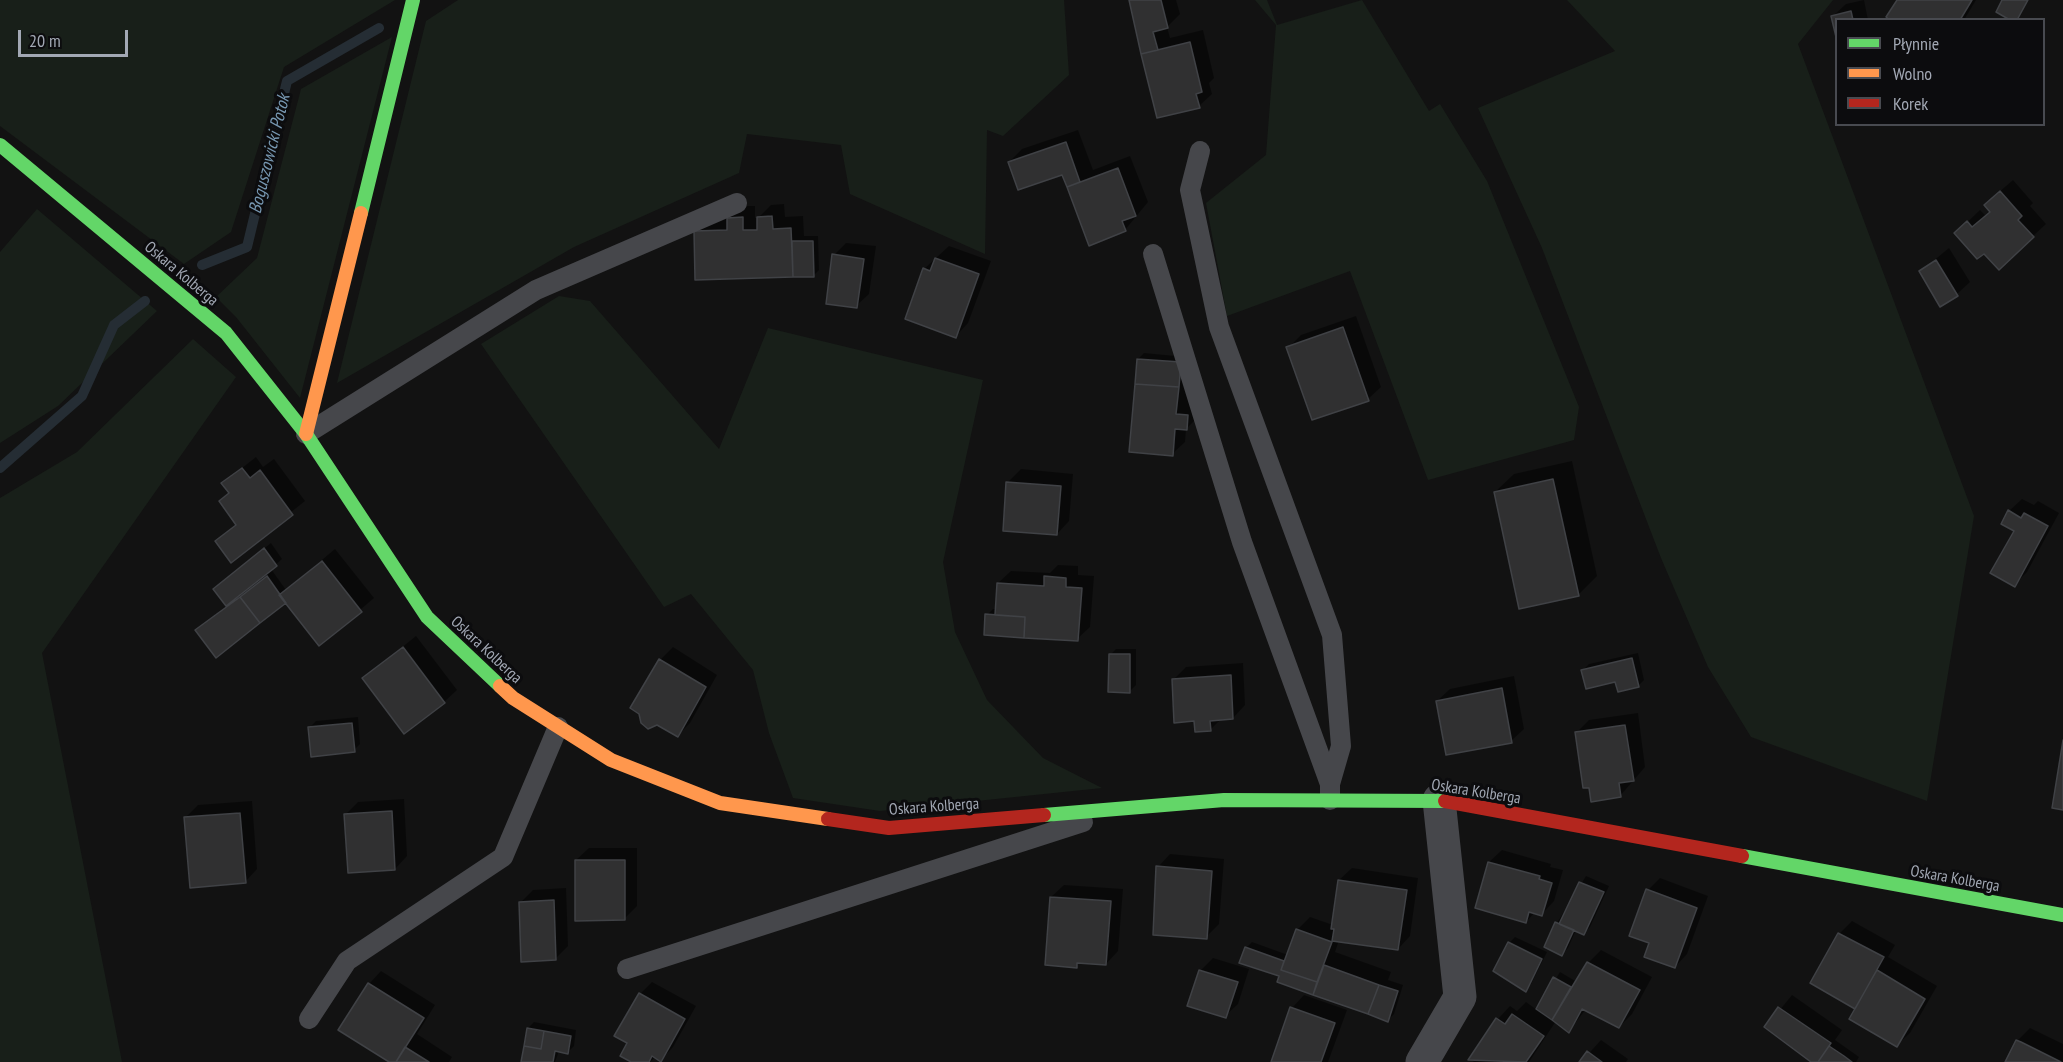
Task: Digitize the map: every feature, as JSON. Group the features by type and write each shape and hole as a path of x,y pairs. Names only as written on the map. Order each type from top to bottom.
{"street":[{"path":"306,434 413,0"},
{"name":"Oskara Kolberga","path":"0,145 226,333 306,434 427,616 513,698 611,760 720,803 889,828 1330,792 1439,800 2063,915"},
{"path":"1422,1062 1460,998 1439,800"}],"lane":[{"path":"1200,151 1190,190 1219,327 1332,635 1341,746 1330,792"},
{"path":"306,434 536,290 738,203"},
{"path":"1153,254 1242,542 1330,792"},
{"path":"309,1019 347,961 503,857 558,727"},
{"path":"627,969 1125,809"}],"shaded area":[{"path":"0,0 395,0 284,67 231,232 184,264 0,126"},
{"path":"458,0 1064,0 1069,75 1003,136 987,130 985,254 850,194 841,145 747,134 739,173 574,247 337,383 426,21"},
{"path":"1255,0 1267,0 1277,25 1362,0 1429,111 1440,104 1487,181 1579,407 1574,440 1428,480 1350,271 1227,316 1206,203 1266,155 1276,25"},
{"path":"1567,0 1833,0 1798,44 1974,516 1927,801 1751,737 1708,667 1661,558 1542,248 1478,108 1615,51"},
{"path":"392,37 300,398 236,317 216,297 257,258 301,89"},
{"path":"37,209 157,311 58,406 0,443 0,252"},
{"path":"559,296 590,301 719,449 768,328 983,380 943,562 955,632 987,700 1043,758 1102,788 880,811 793,798 769,733 753,670 691,594 664,607 481,344"},
{"path":"193,339 236,377 42,653 122,1062 0,1062 0,498 77,452"}],"building":[{"path":"1129,0 1161,0 1168,28 1153,32 1158,50 1141,54"},
{"path":"1897,0 1972,0 1961,18 1886,17"},
{"path":"2002,0 2028,0 2018,18 2006,18 1996,12"},
{"path":"1851,11 1853,18 1835,18 1835,33 1831,16"},
{"path":"1190,42 1202,92 1196,94 1200,108 1157,118 1141,54"},
{"path":"1066,142 1080,182 1067,187 1062,175 1018,190 1008,162"},
{"path":"1118,168 1136,216 1122,221 1126,231 1089,246 1067,187"},
{"path":"2000,191 2022,216 2018,220 2034,237 1999,270 1984,254 1977,259 1954,233 1967,221 1972,227 1990,212 1984,205"},
{"path":"772,216 773,229 791,228 793,277 695,280 694,231 727,230 727,218 743,217 743,230 757,230 757,217"},
{"path":"792,241 813,241 814,277 793,277"},
{"path":"832,254 864,259 857,308 826,304"},
{"path":"935,258 979,274 956,338 905,319 923,268 930,271"},
{"path":"1936,260 1958,296 1940,307 1919,271"},
{"path":"1343,327 1369,401 1312,420 1286,347"},
{"path":"1137,359 1181,362 1179,387 1135,384"},
{"path":"1135,384 1179,387 1176,414 1188,415 1187,430 1175,429 1173,456 1129,452"},
{"path":"242,468 250,478 260,470 293,515 231,563 215,541 236,525 219,501 229,493 221,483"},
{"path":"1553,479 1579,596 1519,609 1494,492"},
{"path":"1006,482 1061,486 1057,535 1003,531"},
{"path":"2008,510 2021,518 2024,513 2048,526 2015,587 1990,573 2014,531 2001,524"},
{"path":"264,548 277,566 226,606 213,589"},
{"path":"322,561 362,612 319,646 279,595"},
{"path":"267,576 286,603 260,623 240,597"},
{"path":"1044,576 1066,578 1066,587 1082,588 1078,641 1024,638 1025,617 995,615 997,583 1044,586"},
{"path":"240,597 260,623 216,658 195,630"},
{"path":"985,614 1025,617 1024,638 984,635"},
{"path":"403,647 445,703 404,734 362,678"},
{"path":"1109,654 1130,654 1130,693 1108,692"},
{"path":"1632,658 1639,687 1618,692 1615,682 1586,689 1581,670"},
{"path":"659,659 706,687 678,737 657,725 648,729 641,723 639,714 630,708"},
{"path":"1231,675 1233,719 1210,721 1211,731 1195,732 1194,721 1174,723 1172,679"},
{"path":"1502,688 1512,743 1446,755 1436,701"},
{"path":"352,723 355,752 311,757 308,727"},
{"path":"1625,725 1634,781 1619,783 1621,797 1591,802 1589,788 1583,788 1575,732"},
{"path":"2063,740 2063,810 2052,808"},
{"path":"392,811 395,870 348,873 344,814"},
{"path":"240,813 246,883 190,888 184,817"},
{"path":"575,860 625,860 625,920 575,921"},
{"path":"1488,862 1540,876 1539,879 1552,883 1542,916 1529,912 1526,923 1475,908"},
{"path":"1156,866 1212,871 1207,939 1153,935"},
{"path":"1338,880 1407,890 1398,950 1332,941 1334,929 1331,929"},
{"path":"1579,882 1604,892 1584,935 1559,924"},
{"path":"1646,889 1697,908 1675,968 1644,957 1649,943 1629,936"},
{"path":"1050,897 1111,901 1106,965 1077,963 1077,968 1045,965"},
{"path":"554,900 556,960 521,962 519,902"},
{"path":"1555,922 1574,930 1562,956 1544,947"},
{"path":"1296,929 1332,942 1317,982 1281,970"},
{"path":"1838,933 1884,957 1855,1009 1810,983"},
{"path":"1508,942 1542,959 1526,992 1493,971"},
{"path":"1245,947 1284,961 1281,970 1317,982 1313,995 1277,982 1279,976 1239,963"},
{"path":"1587,962 1640,990 1619,1028 1582,1009 1569,1033 1552,1020"},
{"path":"1324,965 1379,985 1368,1014 1313,995"},
{"path":"1199,970 1238,982 1226,1018 1187,1006"},
{"path":"1877,970 1925,999 1897,1047 1849,1019"},
{"path":"1553,977 1571,987 1552,1020 1536,1009"},
{"path":"368,983 424,1018 396,1062 389,1062 338,1030"},
{"path":"1379,985 1398,991 1388,1022 1368,1014"},
{"path":"639,993 685,1019 661,1062 652,1056 649,1062 631,1062 620,1056 627,1043 614,1036"},
{"path":"1290,1007 1335,1023 1321,1062 1271,1062"},
{"path":"1778,1007 1831,1043 1818,1062 1811,1062 1764,1027"},
{"path":"1512,1014 1544,1036 1526,1062 1468,1060 1496,1018 1505,1024"},
{"path":"527,1028 544,1031 541,1049 524,1046"},
{"path":"544,1031 571,1036 568,1054 555,1051 553,1062 521,1062 524,1046 541,1049"},
{"path":"2016,1040 2021,1042 2061,1062 2005,1062"},
{"path":"1829,1046 1844,1056 1852,1062 1818,1062"},
{"path":"405,1047 429,1062 396,1062"},
{"path":"1587,1051 1602,1062 1579,1062"}],"waterway":[{"name":"Boguszowicki Potok","path":"202,265 247,247 287,81 379,28"},
{"path":"0,468 82,396 114,325 145,301"}],"traffic: fast":[{"path":"361,213 413,0"},
{"path":"0,145 226,333 306,434 427,617 500,686"},
{"path":"1044,815 1224,800 1445,801"},
{"path":"1742,856 2063,915"}],"traffic: slow":[{"path":"306,434 361,213"},
{"path":"500,686 513,698 611,760 720,803 828,819"}],"traffic: jam":[{"path":"1445,801 1742,856"},
{"path":"828,819 889,828 1044,815"}]}
